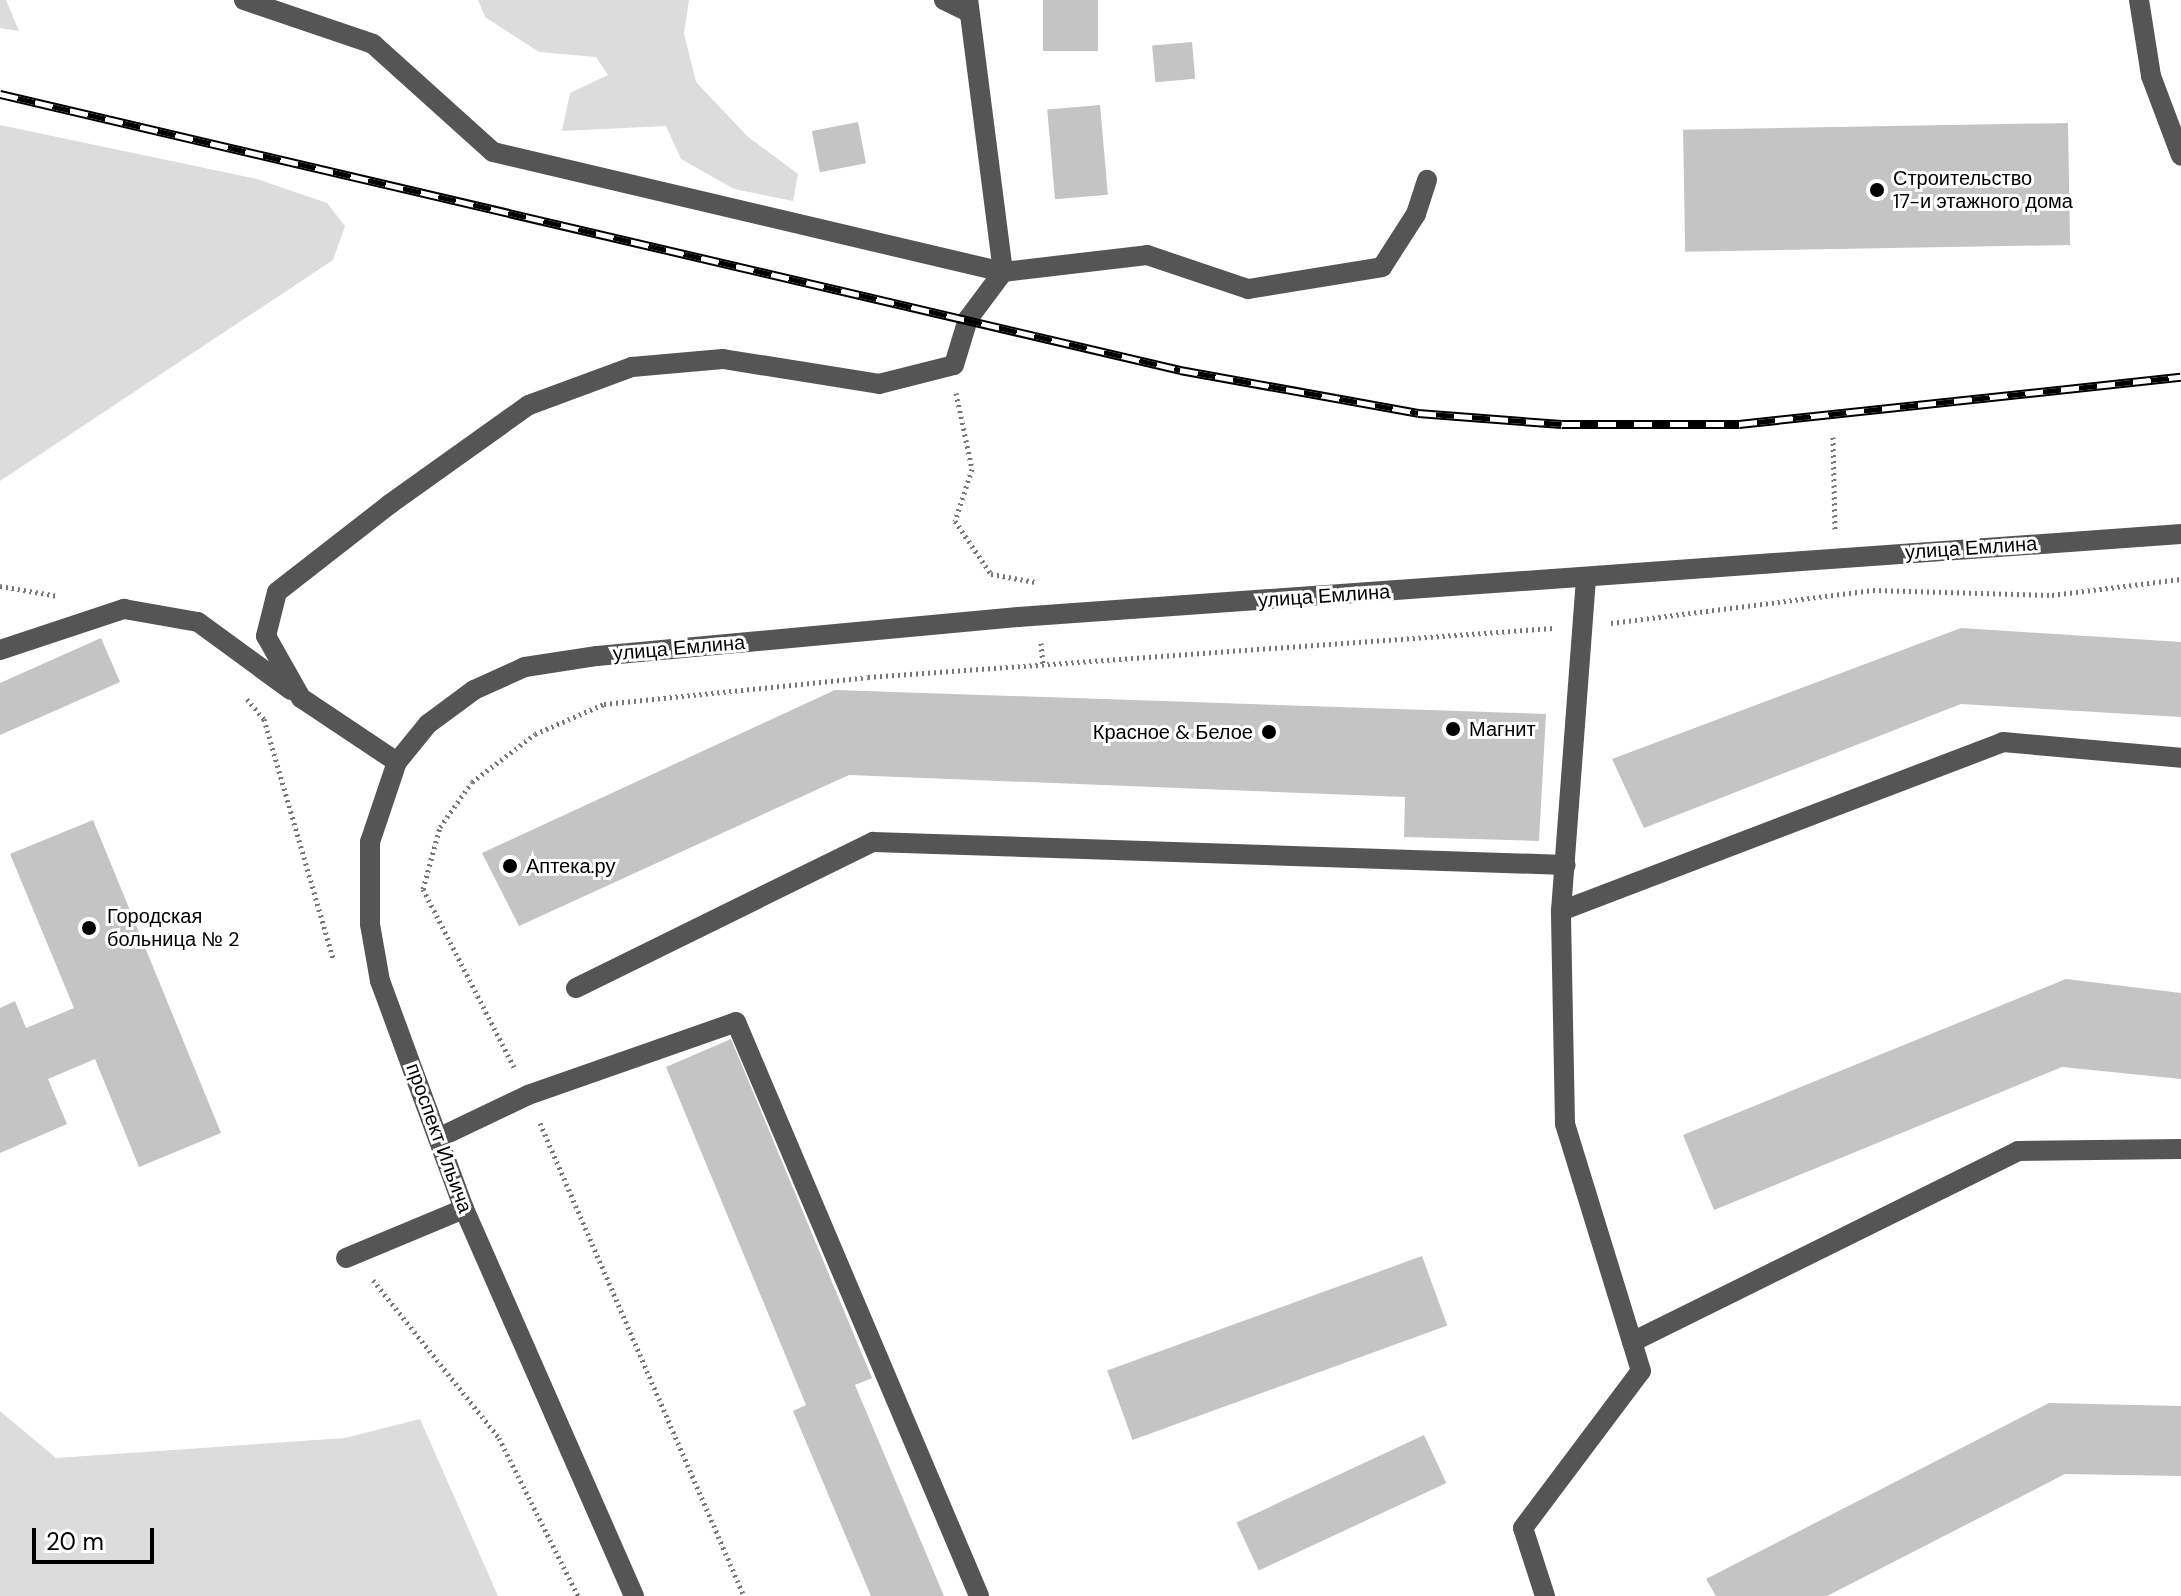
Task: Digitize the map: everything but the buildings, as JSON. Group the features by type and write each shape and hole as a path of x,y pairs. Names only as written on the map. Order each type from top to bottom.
{"street":[{"path":"244,0 373,44 493,152 1003,272 1147,255 1248,289 1382,267 1416,214 1427,180"},
{"path":"301,698 266,636 277,592 529,405 632,367 723,359 879,384 954,365 968,319 1003,272 968,6 944,0"},
{"path":"2139,0 2151,76 2181,156"},
{"name":"улица Емлина","path":"474,690 525,667 597,656 2181,534"},
{"path":"1545,1596 1523,1528 1641,1371 1565,1124 1561,911 1586,578"},
{"path":"0,650 124,609 198,622 301,698 397,762"},
{"name":"проспект Ильича","path":"474,690 428,724 397,762 370,842 370,924 380,981 464,1209 634,1596"},
{"path":"1561,911 2003,742 2181,758"},
{"path":"576,988 873,842 1566,865"},
{"path":"438,1138 528,1095 736,1022 979,1596"},
{"path":"1632,1342 2018,1151 2181,1149"},
{"path":"346,1258 464,1209"}],"path":[{"path":"954,365 972,469 955,521 991,574"},
{"path":"1833,437 1833,498"},
{"path":"744,1596 528,1095 423,889 440,827 472,782 535,734 604,704 868,677 1584,626 1873,590 2052,595 2181,579"},
{"path":"235,686 264,719 333,958"},
{"path":"346,1258 390,1294 499,1438 578,1596"}],"shaded area":[{"path":"0,0 6,0 19,31 0,28"},
{"path":"478,0 689,0 684,34 696,82 748,137 798,174 793,201 734,189 681,159 666,126 562,131 570,93 608,75 596,57 539,52 485,17"},
{"path":"0,125 257,179 327,203 345,226 333,260 0,481"},
{"path":"0,1411 56,1458 345,1438 420,1419 498,1596 0,1596"}],"railway":[{"path":"0,94 1180,370 1418,413 1562,424 1739,424 2181,377"}],"place":[{"name":"Строительство 17-и этажного дома","path":"1877,190"},
{"name":"Магнит","path":"1453,729"},
{"name":"Красное & Белое","path":"1269,732"},
{"name":"Аптека.ру","path":"510,866"},
{"name":"Городская больница № 2","path":"89,928"}]}
